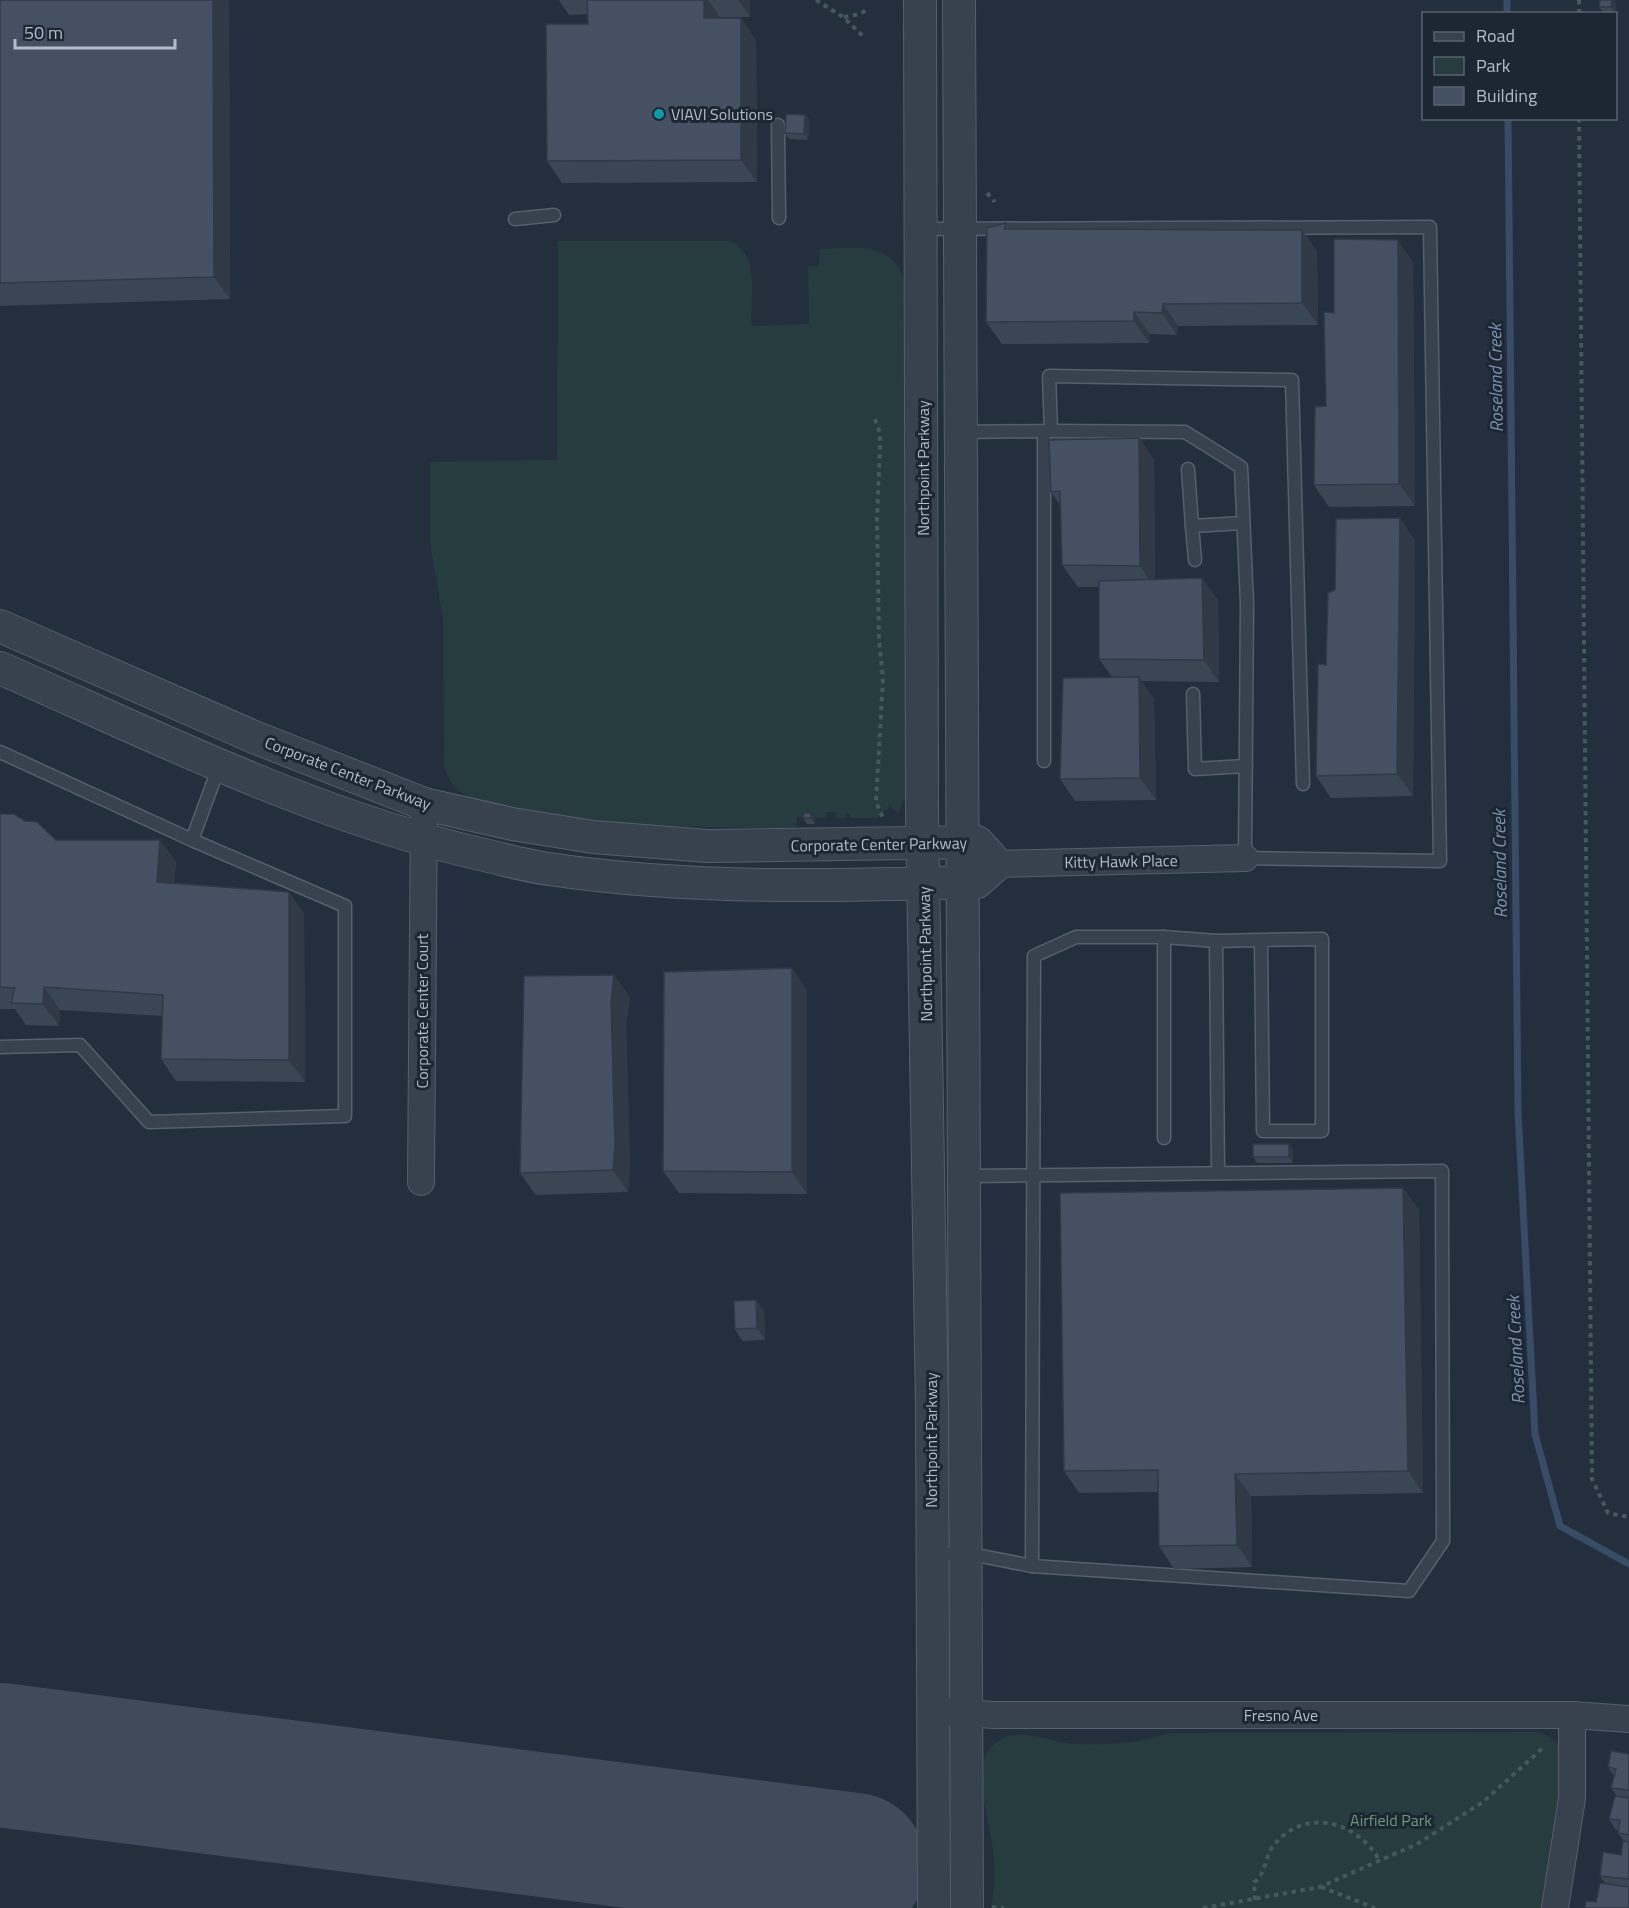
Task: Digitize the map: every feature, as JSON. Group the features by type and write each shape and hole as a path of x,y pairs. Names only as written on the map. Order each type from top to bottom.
{"street":[{"name":"Northpoint Parkway","path":"920,0 923,843 934,1908"},
{"name":"Northpoint Parkway","path":"959,0 967,1908"},
{"name":"Corporate Center Parkway","path":"0,626 254,737 424,804 512,824 593,837 707,846 977,842 997,864"},
{"path":"0,668 312,804 423,841 548,869 655,881 754,886 977,882 997,864"},
{"name":"Corporate Center Court","path":"421,1182 424,804"},
{"name":"Kitty Hawk Place","path":"997,864 1245,858"},
{"name":"Fresno Ave","path":"933,1710 967,1715 1572,1715 1629,1719"},
{"path":"1555,1908 1572,1798 1572,1715"}],"lane":[{"path":"778,125 779,218"},
{"path":"515,219 554,215"},
{"path":"922,229 1430,227 1440,861 1245,858 1247,603 1240,467 1185,432 962,432"},
{"path":"1044,761 1049,376 1293,380 1303,784"},
{"path":"1188,469 1195,560"},
{"path":"1192,526 1243,523"},
{"path":"1193,694 1195,769 1246,766"},
{"path":"0,752 192,840 345,906 345,1116 149,1122 80,1045 0,1047"},
{"path":"192,840 220,764"},
{"path":"1032,1566 1031,1176 1034,956 1076,937 1164,937 1216,941 1261,940 1322,939 1322,1131 1263,1131 1261,940"},
{"path":"1164,937 1164,1138"},
{"path":"1216,941 1218,1173"},
{"path":"932,1555 966,1553 1032,1566 1409,1591 1443,1541 1442,1171 964,1176"}],"path":[{"path":"816,0 843,17 865,38"},
{"path":"843,17 860,14 868,9"},
{"path":"1580,120 1592,1479 1608,1513 1629,1517"},
{"path":"874,420 880,434 877,519 879,639 883,679 876,802 884,818"},
{"path":"1203,1908 1320,1887 1417,1844 1483,1802 1545,1746"},
{"path":"1255,1900 1254,1882 1260,1878 1274,1845 1285,1834 1309,1824 1321,1822 1350,1829 1368,1842 1380,1861"},
{"path":"1320,1887 1375,1908"}],"green space":[{"path":"558,241 729,241 739,247 750,266 752,326 809,324 808,266 819,266 820,249 875,250 885,254 894,262 906,290 906,786 905,798 898,813 890,806 878,818 850,818 850,814 845,814 845,818 836,818 836,812 827,812 826,818 797,817 796,829 653,826 564,817 471,798 457,789 448,777 444,766 443,619 430,542 430,462 557,460"},
{"name":"Airfield Park","path":"1536,1732 1554,1740 1558,1746 1560,1758 1558,1799 1542,1908 991,1908 994,1859 983,1793 983,1767 986,1755 992,1746 1011,1735 1032,1736 1064,1743 1099,1744 1134,1742 1169,1733"}],"building":[{"path":"0,0 213,0 214,277 0,283"},
{"name":"VIAVI Solutions","path":"587,0 704,0 704,18 741,18 741,160 547,161 546,24 588,24"},
{"path":"1600,0 1612,0 1611,7 1599,7"},
{"path":"786,114 805,115 804,134 785,133"},
{"path":"1006,223 1004,229 1302,230 1302,303 1163,304 1162,313 1134,312 1134,321 986,322 987,228"},
{"path":"1334,239 1398,240 1399,484 1314,485 1315,407 1326,406 1324,312 1334,313"},
{"path":"1139,438 1140,566 1062,565 1060,491 1051,492 1049,440"},
{"path":"1400,518 1397,774 1316,776 1318,664 1326,665 1328,593 1335,590 1336,519"},
{"path":"1202,578 1204,660 1099,659 1099,581"},
{"path":"1139,677 1140,778 1060,779 1063,678"},
{"path":"804,813 811,813 811,818 803,818"},
{"path":"0,814 14,814 25,821 37,822 56,840 160,840 157,882 289,892 289,1060 161,1059 163,995 44,987 43,1004 11,1003 15,988 0,987"},
{"path":"792,968 792,1172 663,1171 664,972"},
{"path":"614,975 611,1002 615,1144 613,1170 520,1173 524,976"},
{"path":"1253,1144 1289,1144 1289,1157 1253,1157"},
{"path":"1403,1188 1408,1471 1235,1474 1237,1545 1159,1546 1158,1470 1064,1471 1060,1193"},
{"path":"756,1300 757,1328 735,1329 734,1301"},
{"path":"1611,1751 1629,1754 1629,1790 1611,1788 1616,1769 1608,1767"},
{"path":"1615,1796 1629,1798 1629,1835 1618,1833 1620,1820 1609,1819"},
{"path":"1623,1841 1629,1842 1629,1879 1600,1876 1603,1852 1621,1855"},
{"path":"1600,1883 1629,1887 1629,1908 1585,1908 1586,1901 1596,1902"}],"waterway":[{"name":"Roseland Creek","path":"1507,0 1507,12"},
{"name":"Roseland Creek","path":"1508,120 1518,1112 1535,1434 1560,1526 1629,1564"}],"runway":[{"path":"0,1755 854,1865"}],"place":[{"name":"VIAVI Solutions","path":"659,114"}]}
